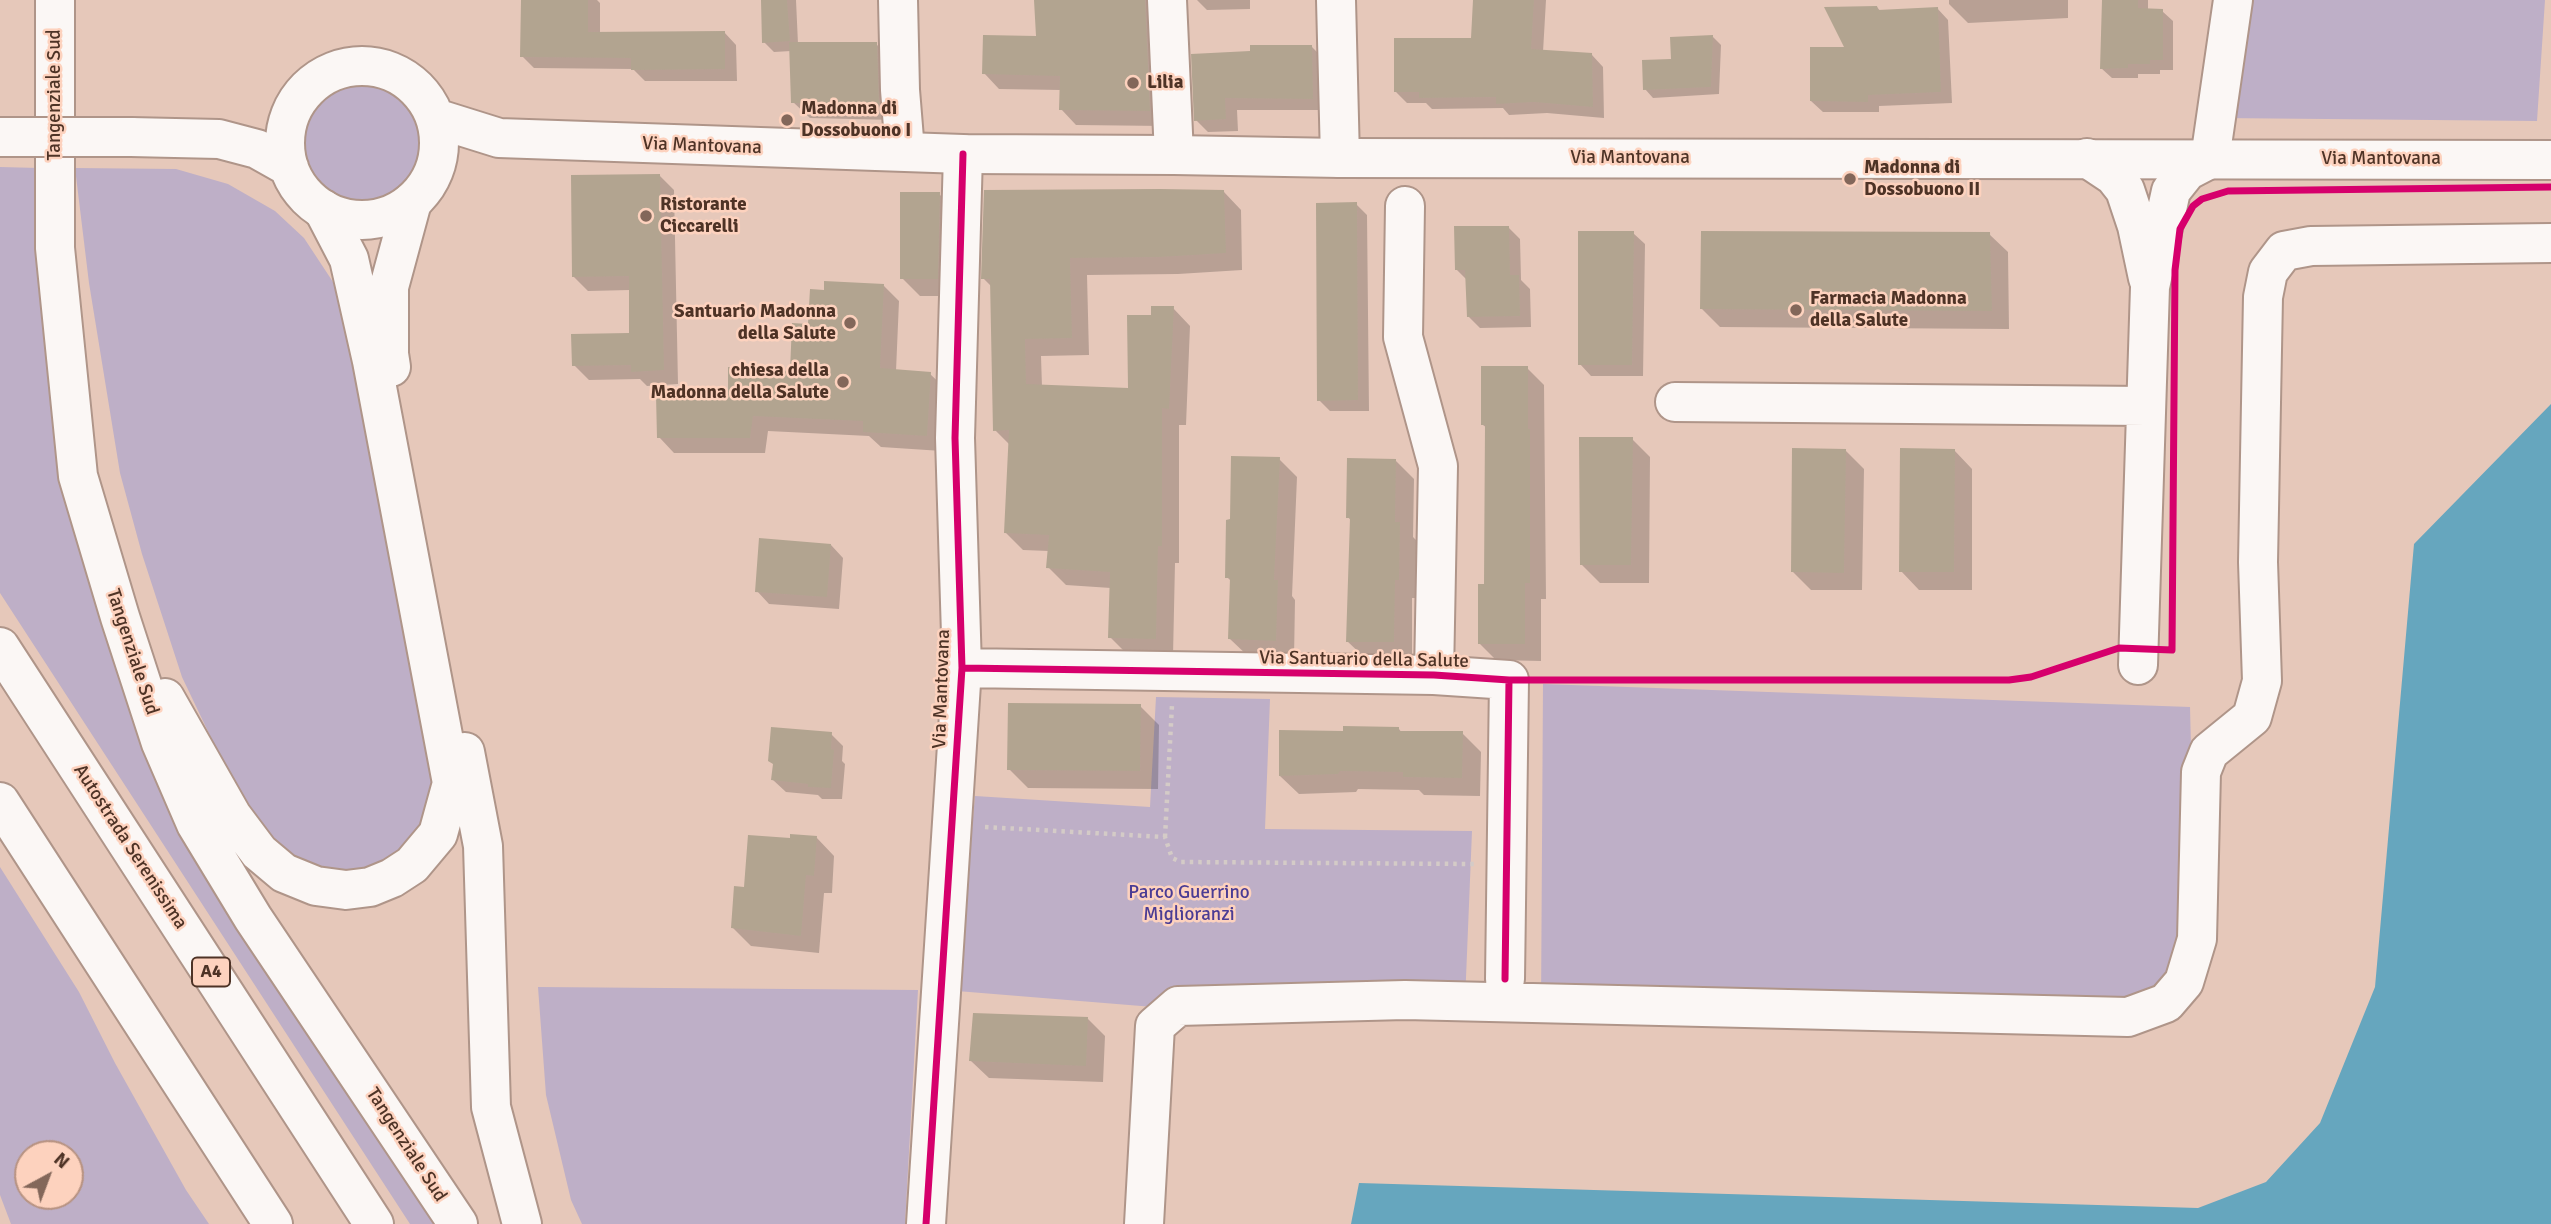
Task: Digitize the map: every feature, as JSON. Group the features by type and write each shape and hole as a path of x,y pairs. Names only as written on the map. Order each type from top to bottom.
{"main road":[{"name":"Tangenziale Sud","path":"55,0 55,248 78,476 161,743 196,824 253,918 458,1224"},
{"path":"898,0 900,90 905,151"},
{"path":"1167,0 1174,155"},
{"path":"1336,0 1340,158"},
{"path":"2138,665 2150,287 2171,191 2187,171 2210,159 2233,0"},
{"path":"365,66 400,76 415,88 427,102 437,137 434,173 425,189 396,213 378,219 340,217 308,198 289,167 285,148 286,130 301,97 321,79 347,68 365,66"},
{"path":"219,139 256,130 292,113"},
{"path":"0,137 219,139 257,149 289,167"},
{"name":"Via Mantovana","path":"437,137 963,154 1340,158 2551,160"},
{"name":"Via Mantovana","path":"926,1224 962,668 955,438 963,154"},
{"path":"2087,158 2114,176 2125,190 2137,226 2150,287"},
{"path":"412,202 389,288 389,354 483,846 491,1107 522,1224"},
{"name":"Via Santuario della Salute","path":"1405,206 1403,337 1438,466 1434,675"},
{"path":"120,617 232,816 259,852 284,873 316,886 346,890 370,887 393,878 412,865 438,834 452,783 372,361 349,259 323,209"},
{"path":"1144,1224 1156,1026 1178,1006 1405,1000 2127,1017 2166,1003 2184,982 2197,939 2201,772 2209,752 2252,717 2262,681 2258,562 2263,298 2268,272 2284,251 2311,246 2551,243"},
{"path":"1675,402 2146,406"},
{"name":"Autostrada Serenissima","path":"0,647 374,1224"},
{"name":"Via Santuario della Salute","path":"962,668 1434,675 1509,680 1505,979"},
{"path":"0,802 273,1224"}],"path":[{"path":"1173,671 1166,838 1172,859 1181,862 1506,864"},
{"path":"952,825 1166,838"}],"green space":[{"path":"2236,0 2545,0 2537,121 2220,118"},
{"path":"361,82 385,86 404,100 418,119 422,143 418,167 404,186 385,200 361,204 337,200 318,186 304,167 300,143 304,119 318,100 337,86"},
{"path":"0,167 39,168 128,688 438,1224 410,1224 0,593"},
{"path":"75,168 176,169 228,184 275,211 304,238 333,282 344,313 437,775 431,809 409,845 374,868 347,873 285,856 235,788 182,677 142,554 120,473 89,283"},
{"path":"1543,684 2190,707 2196,945 2152,1005 1541,1007"},
{"name":"Parco Guerrino Miglioranzi","path":"1156,697 1270,699 1265,829 1472,831 1465,1002 1178,1009 957,991 975,796 1150,807"},
{"path":"0,867 79,992 186,1190 209,1224 11,1224 0,1195"},
{"path":"538,987 918,990 905,1224 582,1224 571,1200 546,1095"}],"water":[{"path":"2551,404 2551,1224 1351,1224 1359,1183 2198,1208 2266,1182 2320,1123 2375,987 2414,544"}],"building":[{"path":"521,0 588,0 588,32 725,31 725,69 631,70 631,58 520,57"},
{"path":"761,0 787,0 790,41 762,43"},
{"path":"1034,0 1145,0 1150,111 1059,110 1060,76 982,74 983,35 1036,36"},
{"path":"1473,0 1534,0 1531,49 1592,53 1593,107 1534,102 1496,104 1496,97 1419,98 1419,92 1394,92 1394,38 1471,38"},
{"path":"2102,0 2138,0 2138,8 2163,9 2163,60 2150,60 2150,64 2128,64 2128,68 2100,69"},
{"path":"1877,6 1878,10 1938,7 1941,92 1868,95 1868,102 1810,101 1810,47 1844,47 1824,7"},
{"path":"1713,35 1711,87 1643,90 1642,60 1671,59 1670,37"},
{"path":"789,42 877,42 879,104 791,103"},
{"path":"1250,45 1312,45 1313,99 1225,98 1226,119 1194,121 1191,54 1250,51"},
{"path":"660,174 664,370 631,372 631,365 572,366 571,334 629,333 629,276 572,277 571,175"},
{"path":"984,190 1224,190 1226,253 1070,258 1072,338 1025,339 1026,384 1128,388 1127,315 1151,315 1151,306 1174,306 1169,409 1162,408 1162,546 1158,546 1156,639 1108,638 1110,572 1046,568 1049,535 1004,533 1009,430 993,431 990,279 981,279"},
{"path":"900,192 940,192 938,279 900,279"},
{"path":"1357,202 1358,400 1317,401 1316,203"},
{"path":"1454,226 1509,226 1510,275 1519,275 1520,316 1467,317 1465,270 1455,270"},
{"path":"1578,231 1634,231 1632,365 1578,365"},
{"path":"1701,231 1990,232 1992,311 1700,309"},
{"path":"824,281 884,284 880,368 931,372 927,436 863,432 863,421 753,416 750,438 657,438 656,395 728,395 728,367 790,371 792,323 808,324 810,289 824,290"},
{"path":"1481,366 1528,366 1530,583 1525,583 1525,644 1478,644 1478,584 1484,584 1485,425 1481,425"},
{"path":"1579,437 1633,437 1631,565 1580,565"},
{"path":"1792,448 1846,449 1844,573 1791,572"},
{"path":"1900,448 1955,449 1954,572 1899,572"},
{"path":"1231,456 1280,457 1274,580 1278,580 1276,641 1228,639 1230,578 1225,578"},
{"path":"1347,458 1396,459 1395,522 1400,522 1394,642 1346,642 1350,518 1346,518"},
{"path":"759,538 831,544 827,597 755,592"},
{"path":"1008,703 1141,704 1140,771 1007,770"},
{"path":"1343,726 1399,727 1399,731 1463,731 1462,778 1403,777 1403,772 1340,771 1338,774 1279,776 1279,730 1343,731"},
{"path":"771,727 832,732 831,749 834,750 831,788 771,780 773,764 768,761"},
{"path":"790,834 817,836 814,876 806,875 801,936 731,928 734,886 744,887 748,835 790,838"},
{"path":"973,1013 1088,1017 1086,1066 969,1061"}],"cycle path":[{"path":"926,1224 962,668 955,438 963,154"},
{"path":"962,668 1434,675 1509,680 2009,680 2031,677 2119,648 2172,650 2175,270 2180,229 2193,206 2202,199 2228,191 2551,187"},
{"path":"1505,979 1509,680"}],"place":[{"name":"Lilia","path":"1133,83"},
{"name":"Madonna di Dossobuono I","path":"787,120"},
{"name":"Madonna di Dossobuono II","path":"1850,179"},
{"name":"Ristorante Ciccarelli","path":"646,216"},
{"name":"Farmacia Madonna della Salute","path":"1796,310"},
{"name":"Santuario Madonna della Salute","path":"850,323"},
{"name":"chiesa della Madonna della Salute","path":"843,382"}]}
